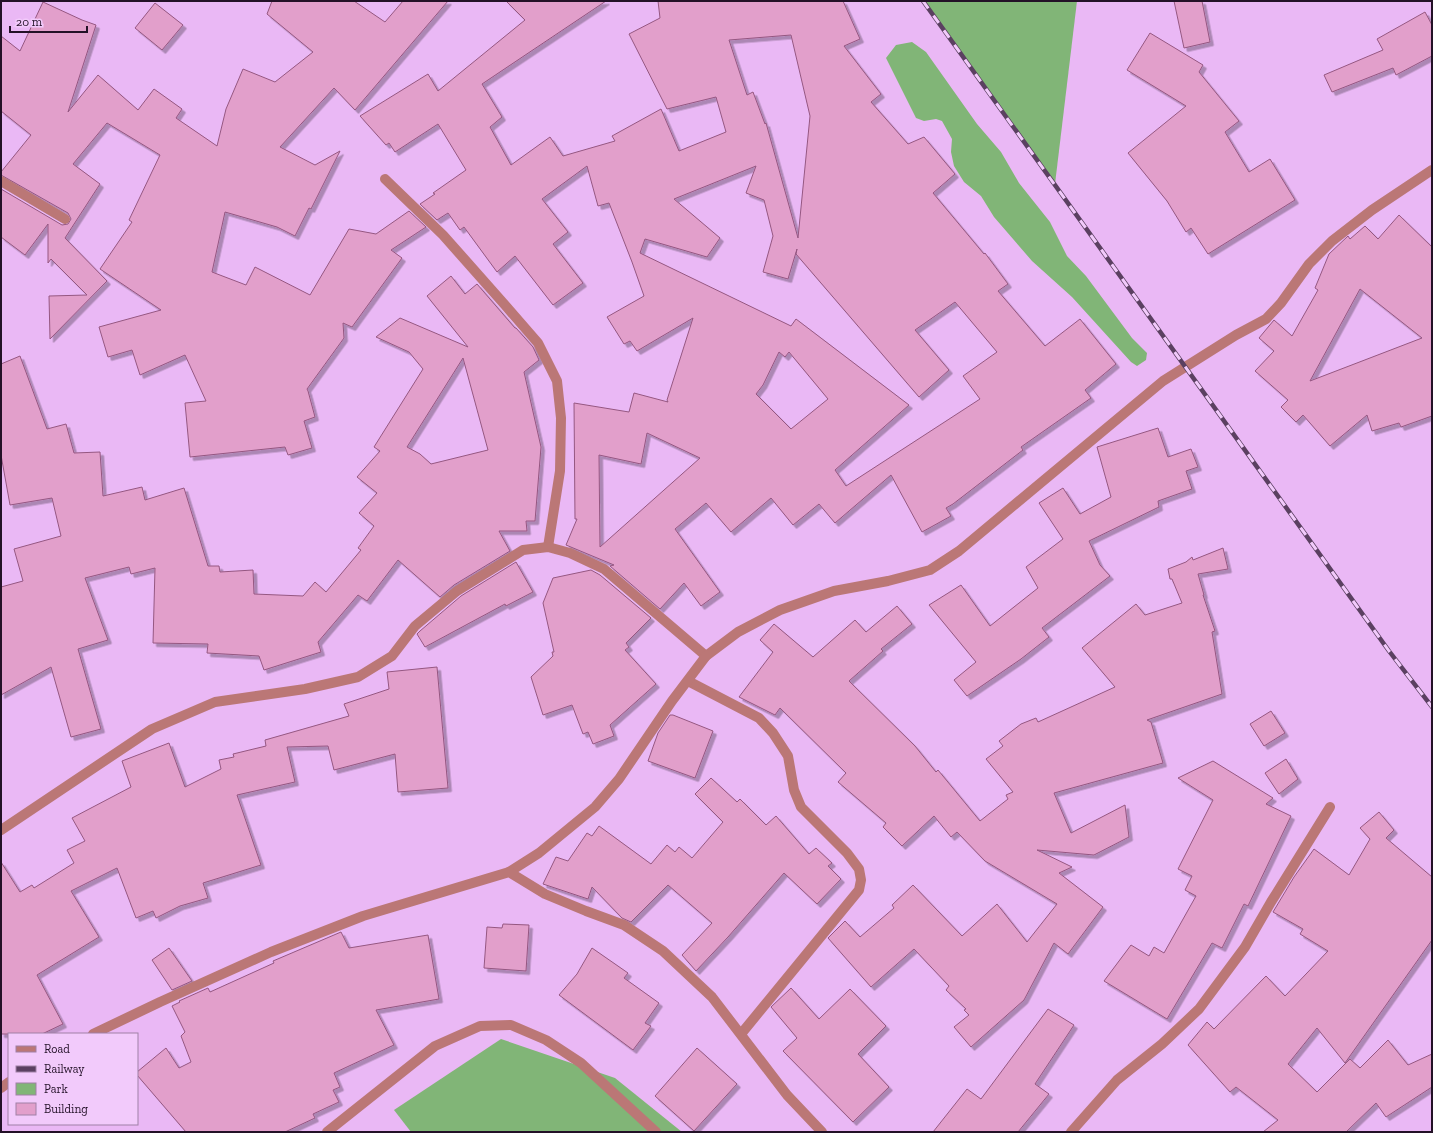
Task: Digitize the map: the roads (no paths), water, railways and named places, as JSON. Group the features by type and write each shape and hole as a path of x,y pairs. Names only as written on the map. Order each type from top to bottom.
{"street":[{"path":"95,1033 271,952 364,916 509,872 539,853 595,807 619,780 672,700 706,656 738,632 780,610 834,591 888,581 930,570 959,551 1163,381 1236,335 1266,319 1281,303 1309,264 1332,241 1372,210 1432,170"},
{"path":"385,179 443,235 538,343 557,381 561,418 560,471 548,547"},
{"path":"1,181 65,219"},
{"path":"1,830 152,730 215,702 305,689 358,677 392,656 415,626 457,591 523,550 548,547 570,553 604,569 706,656"},
{"path":"688,681 759,718 773,733 788,756 794,790 801,807 847,853 859,869 861,880 858,890 741,1034"},
{"path":"1071,1132 1117,1080 1162,1044 1199,1009 1245,947 1330,807"},
{"path":"509,872 544,894 586,912 624,925 663,951 712,997 787,1095 822,1132"},
{"path":"328,1132 435,1046 480,1026 511,1026 546,1040 581,1063 656,1132"}],"railway":[{"path":"923,1 1389,651 1432,707"}]}
